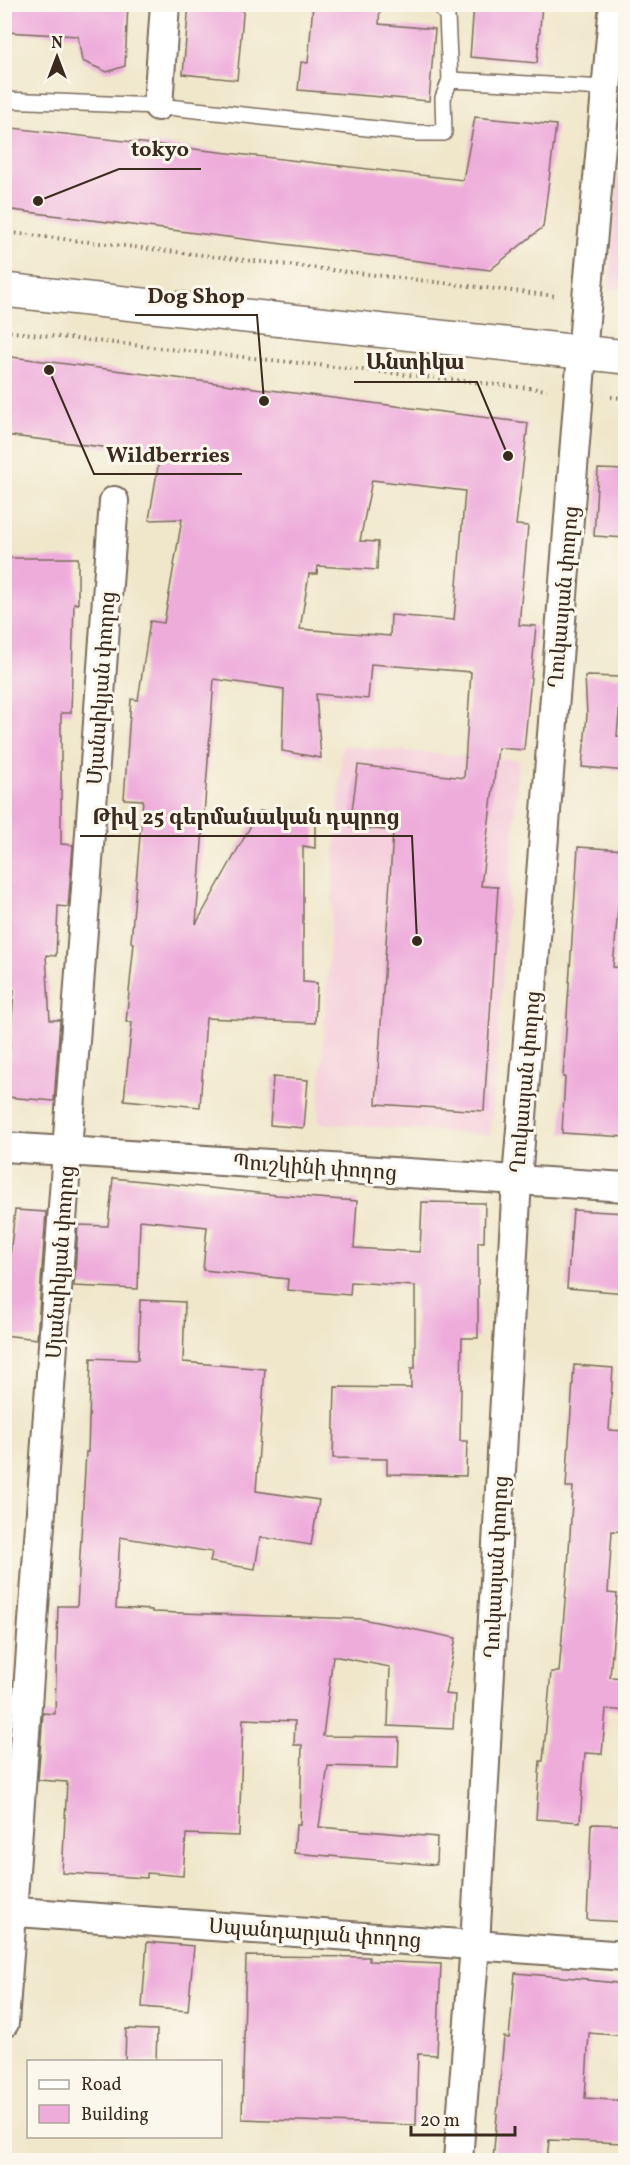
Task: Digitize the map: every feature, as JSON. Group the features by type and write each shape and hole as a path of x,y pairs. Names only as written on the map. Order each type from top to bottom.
{"main road":[{"path":"4,290 626,357"}],"street":[{"path":"158,106 165,4"},
{"name":"Ղուկասյան փողոց","path":"458,2160 475,1945 517,1180 582,353 614,4"},
{"name":"Մյանսիկյան փողոց","path":"4,2023 9,1911 68,1151 114,501"},
{"name":"Պուշկինի փողոց","path":"4,1147 626,1187"},
{"name":"Սպանդարյան փողոց","path":"9,1911 626,1956"}],"lane":[{"path":"4,100 158,106 416,133 444,133 442,98 450,80 447,16 439,4"},
{"path":"450,80 606,88"}],"path":[{"path":"4,232 587,300"},
{"path":"4,331 626,398"}],"shaded area":[{"path":"625,89 626,289 609,288"},
{"path":"342,746 519,760 490,1135 318,1123"}],"building":[{"path":"4,4 128,4 125,66 107,72 82,61 78,36 4,32"},
{"path":"189,4 244,4 237,80 183,74"},
{"path":"313,4 380,4 379,24 435,29 429,101 298,90 301,62 308,63"},
{"path":"474,4 542,4 537,63 470,57"},
{"path":"475,117 556,125 543,227 490,270 4,209 4,127 463,180"},
{"path":"4,356 528,423 516,525 528,526 519,625 536,626 524,750 498,748 481,886 498,887 484,1111 376,1104 393,831 350,826 358,765 464,778 471,672 371,664 368,699 316,694 321,758 282,751 284,689 214,679 196,924 259,811 315,818 315,848 303,846 303,982 317,983 315,1023 206,1018 200,1107 124,1100 132,1022 126,1022 134,943 131,942 143,800 124,799 131,699 138,700 150,621 164,623 182,519 149,520 160,454 4,435","holes":["372,480 465,491 454,620 391,615 390,636 300,629 309,574 317,574 318,566 377,570 378,542 360,541"]},
{"path":"598,469 626,470 626,538 594,536"},
{"path":"4,558 78,558 78,604 74,603 71,713 61,713 61,844 73,845 68,907 58,906 56,956 46,955 50,1020 60,1020 54,1101 6,1097 14,990 4,989 6,903 4,903"},
{"path":"585,676 622,677 617,736 626,737 626,771 582,767 587,715"},
{"path":"578,847 626,850 626,897 619,897 613,967 626,968 626,1137 562,1133 565,1077 563,1077"},
{"path":"273,1077 308,1080 304,1128 270,1125"},
{"path":"113,1178 357,1201 354,1248 420,1252 422,1202 485,1203 484,1242 478,1242 478,1338 462,1338 460,1441 467,1441 466,1476 387,1474 387,1459 333,1458 335,1387 411,1388 411,1368 415,1368 415,1286 351,1282 350,1295 287,1290 288,1279 203,1270 207,1227 140,1220 138,1289 74,1286 78,1225 108,1226"},
{"path":"15,1210 46,1212 37,1339 4,1335 4,1264 9,1264"},
{"path":"573,1210 626,1213 626,1293 567,1288"},
{"path":"140,1300 185,1302 183,1362 265,1369 256,1491 319,1500 311,1545 260,1537 255,1569 210,1562 212,1552 120,1537 116,1608 152,1610 152,1612 362,1619 456,1638 445,1694 455,1695 453,1729 388,1726 390,1667 333,1656 323,1736 399,1737 398,1768 328,1766 319,1827 437,1837 436,1865 294,1853 296,1825 300,1825 302,1745 294,1745 295,1721 243,1719 239,1836 186,1834 183,1876 147,1873 147,1878 62,1873 67,1782 38,1780 43,1713 55,1714 58,1606 77,1606 86,1452 88,1452 91,1358 138,1360"},
{"path":"574,1365 613,1368 609,1430 626,1431 626,1532 612,1531 608,1593 617,1594 610,1677 626,1678 626,1711 606,1709 602,1754 585,1753 580,1822 536,1819 540,1761 543,1761 551,1672 559,1672 568,1566 573,1487 566,1487"},
{"path":"591,1824 626,1825 626,1922 587,1920"},
{"path":"147,1942 194,1946 188,2011 142,2007"},
{"path":"246,1956 369,1957 369,1961 441,1964 437,2055 418,2054 416,2125 242,2119"},
{"path":"515,1973 626,1984 626,2036 589,2033 585,2098 626,2101 624,2143 549,2140 547,2160 493,2160 504,2037 509,2038"},
{"path":"126,2029 157,2030 156,2060 125,2060"}],"place":[{"name":"tokyo","path":"38,201"},
{"name":"Wildberries","path":"49,370"},
{"name":"Dog Shop","path":"264,401"},
{"name":"Անտիկա","path":"508,456"},
{"name":"Թիվ 25 գերմանական դպրոց","path":"417,941"}]}
